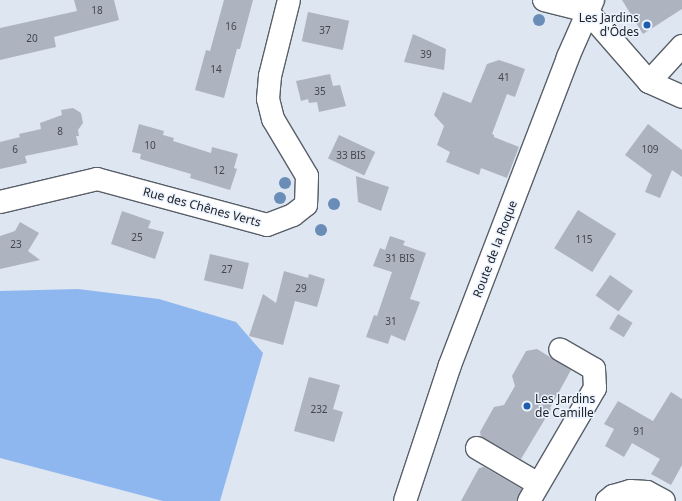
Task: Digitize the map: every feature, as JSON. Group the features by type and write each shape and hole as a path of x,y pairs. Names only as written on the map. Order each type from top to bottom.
{"street":[{"name":"Rue des Chênes Verts","path":"0,202 97,179 267,225 293,215 306,205 306,176 273,119 268,98 270,76 289,0"},
{"path":"544,0 590,6 649,82 682,97"},
{"name":"Route de la Roque","path":"405,501 450,365 590,6"},
{"path":"649,82 682,46"},
{"path":"477,448 533,492 595,388 594,369 560,349"},
{"path":"607,501 613,496 630,491 647,492 664,501"}],"shaded area":[{"path":"78,289 159,299 236,322 263,353 220,501 163,501 0,458 0,291"}],"building":[{"path":"74,0 114,0 119,20 54,37 56,47 0,60 0,28 77,11"},
{"path":"224,0 253,0 240,49 237,49 224,98 195,90 206,50 210,51"},
{"name":"Les Jardins d'Ôdes","path":"622,0 682,0 682,9 643,34"},
{"path":"308,12 349,21 343,50 302,41"},
{"path":"413,34 446,49 444,70 404,62"},
{"path":"499,60 525,69 515,97 507,94 492,134 494,137 519,147 507,178 481,168 479,175 446,162 450,152 437,145 444,126 434,115 443,92 471,103 487,64"},
{"path":"330,74 333,86 340,85 346,106 319,112 317,102 309,103 308,99 301,101 296,81"},
{"path":"73,108 81,113 83,123 78,130 79,136 76,136 78,145 25,156 27,163 0,169 0,142 20,137 19,134 41,129 40,123 62,115 61,110"},
{"path":"139,124 164,131 163,135 174,138 173,141 211,153 212,147 238,154 234,168 237,169 230,190 190,178 191,174 140,159 141,154 132,152"},
{"path":"648,124 682,150 682,177 672,170 660,198 645,192 652,175 625,155"},
{"path":"339,135 375,152 364,175 328,159"},
{"path":"356,176 389,187 381,211 358,202"},
{"path":"578,210 616,234 592,272 554,248"},
{"path":"122,211 151,221 148,228 164,232 155,259 111,244"},
{"path":"20,222 39,233 28,251 40,260 0,269 0,236 15,231"},
{"path":"390,236 405,241 403,245 426,253 410,299 420,302 405,341 391,335 388,344 366,337 374,315 377,316 392,272 373,266 380,248 385,250"},
{"path":"210,254 249,263 243,289 204,280"},
{"path":"284,271 308,278 309,274 325,279 317,307 295,301 283,345 249,336 263,294 276,303"},
{"path":"610,275 633,291 619,312 596,295"},
{"path":"618,314 633,323 624,337 609,329"},
{"name":"Les Jardins de Camille","path":"537,349 571,370 550,408 551,409 521,459 481,437 480,432 494,407 504,405 515,386 512,376 526,351"},
{"path":"309,377 340,385 333,409 343,412 334,442 294,431"},
{"path":"671,392 682,399 682,465 671,485 651,474 660,459 632,443 624,457 605,446 614,429 604,424 618,401 653,421"},
{"path":"484,467 522,489 517,501 461,501 479,468"}],"place":[{"name":"Les Jardins d'Ôdes","path":"647,25"},
{"name":"Les Jardins de Camille","path":"527,406"}]}
